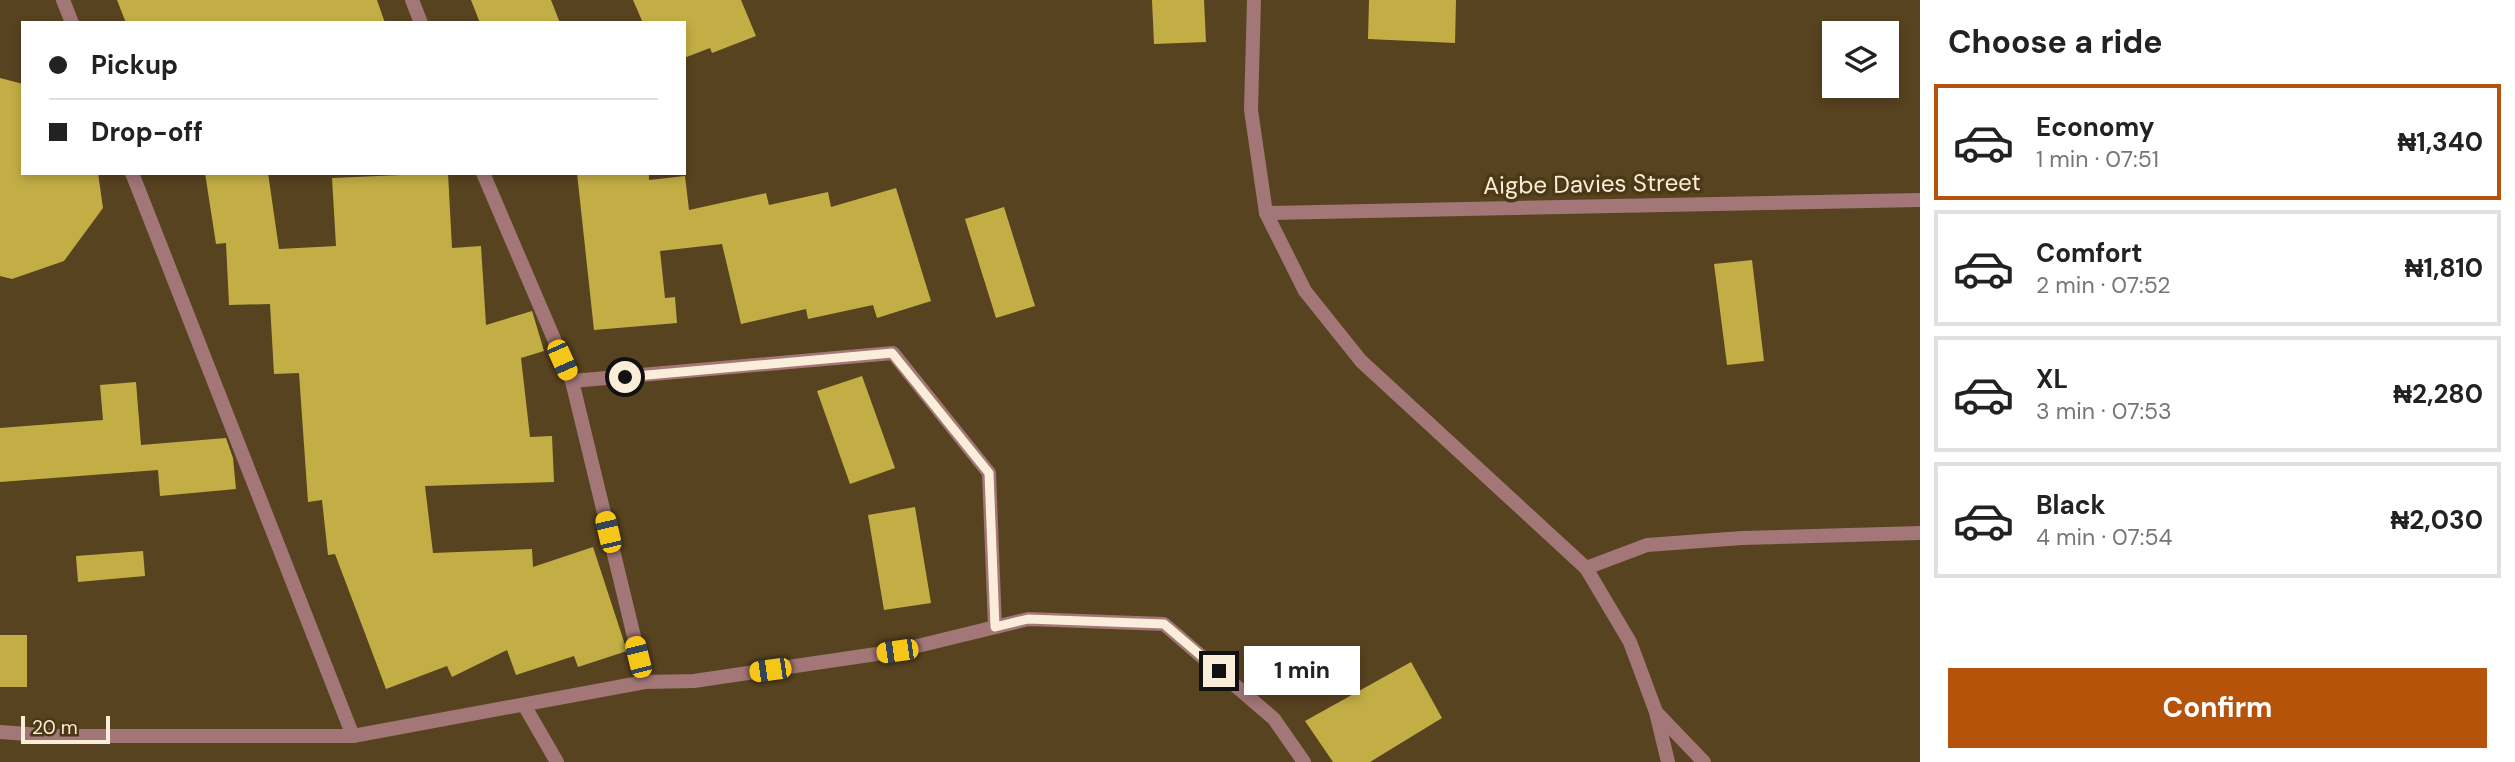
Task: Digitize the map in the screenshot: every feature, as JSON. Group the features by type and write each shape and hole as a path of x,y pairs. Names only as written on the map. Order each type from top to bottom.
{"street":[{"path":"64,0 71,21"},
{"path":"412,0 420,21"},
{"path":"1254,0 1251,110 1266,213 1305,291 1361,361 1586,568 1630,642 1656,712 1668,762"},
{"path":"133,175 354,736"},
{"path":"485,175 572,381 645,682"},
{"name":"Aigbe Davies Street","path":"1266,213 1920,200"},
{"path":"572,381 892,353 989,473 995,627"},
{"path":"1586,568 1647,545 1742,538 1920,533"},
{"path":"0,732 54,736 354,736 645,682 694,681 897,651 1028,619 1164,624 1274,719 1304,762"},
{"path":"524,705 557,762"},
{"path":"1656,712 1704,762"}],"building":[{"path":"117,0 377,0 384,21 125,21"},
{"path":"471,0 551,0 559,21 479,21"},
{"path":"633,0 741,0 756,36 712,53 710,48 686,57 686,21 642,21"},
{"path":"1152,0 1204,0 1206,42 1154,44"},
{"path":"1369,0 1456,0 1455,43 1368,39"},
{"path":"0,78 21,83 21,175 98,175 103,208 64,261 12,279 0,276"},
{"path":"205,175 268,175 279,249 336,246 332,178 448,175 452,248 481,246 486,325 532,311 544,351 521,358 530,437 552,436 554,482 425,486 433,553 532,549 533,567 593,547 627,651 578,667 574,656 516,675 507,650 452,677 447,666 386,689 335,554 328,555 322,500 308,502 299,373 274,374 270,304 229,305 226,243 216,244"},
{"path":"577,175 649,175 649,180 685,176 689,210 766,193 769,205 828,192 831,207 896,188 931,301 877,318 873,305 808,319 806,309 741,324 722,244 660,251 665,298 675,297 677,323 594,330"},
{"path":"1004,207 1035,306 996,318 965,219"},
{"path":"1752,260 1764,361 1727,365 1714,264"},
{"path":"862,376 895,468 850,484 817,391"},
{"path":"136,382 141,445 226,438 233,458 236,489 160,496 158,470 0,482 0,428 103,420 100,385"},
{"path":"915,507 931,603 884,610 868,515"},
{"path":"143,551 145,576 78,582 76,556"},
{"path":"0,635 27,635 27,687 0,687"},
{"path":"1411,662 1442,718 1370,762 1333,762 1305,721"}],"route":[{"path":"625,377 892,353 989,473 995,627 1028,619 1164,624 1219,671"}]}
